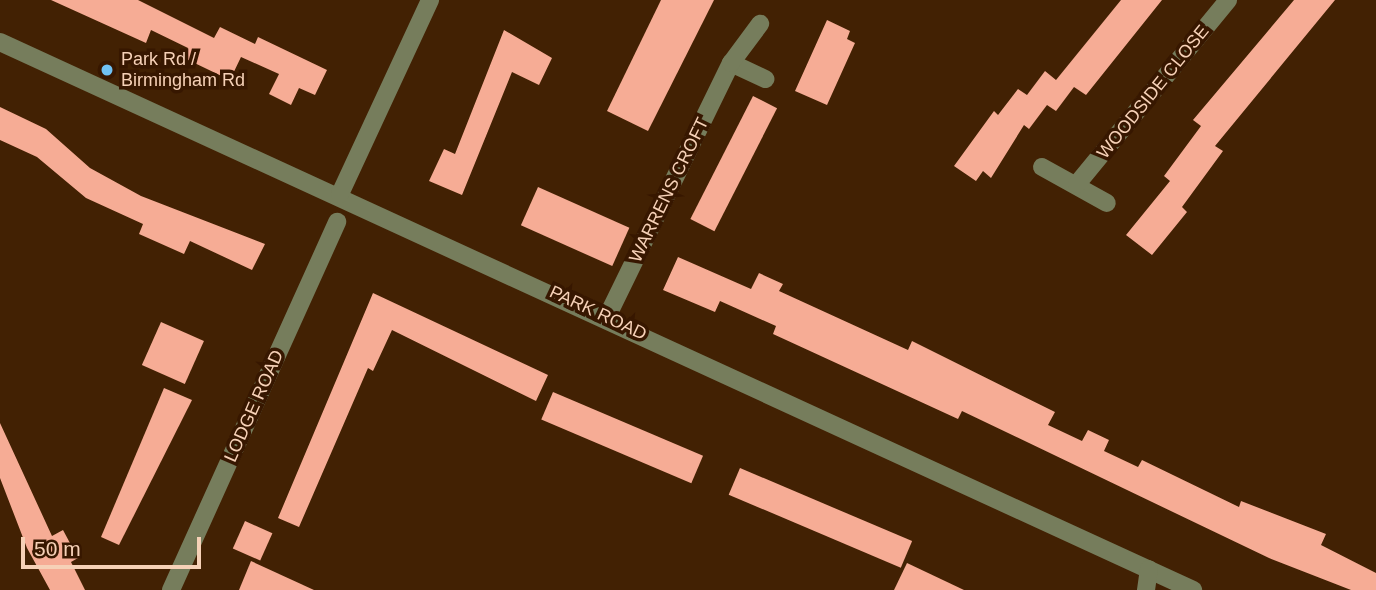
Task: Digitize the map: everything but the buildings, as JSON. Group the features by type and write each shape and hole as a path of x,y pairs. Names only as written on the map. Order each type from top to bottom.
{"street":[{"path":"340,194 430,0"},
{"name":"WOODSIDE CLOSE","path":"1077,184 1228,0"},
{"name":"WARRENS CROFT","path":"607,317 732,63 760,24"},
{"name":"PARK ROAD","path":"0,42 340,194 1193,590"},
{"path":"732,63 766,79"},
{"path":"1042,167 1107,203"},
{"name":"LODGE ROAD","path":"172,590 337,222"},
{"path":"1146,590 1149,569"}],"place":[{"name":"Park Rd / Birmingham Rd","path":"107,70"}]}
